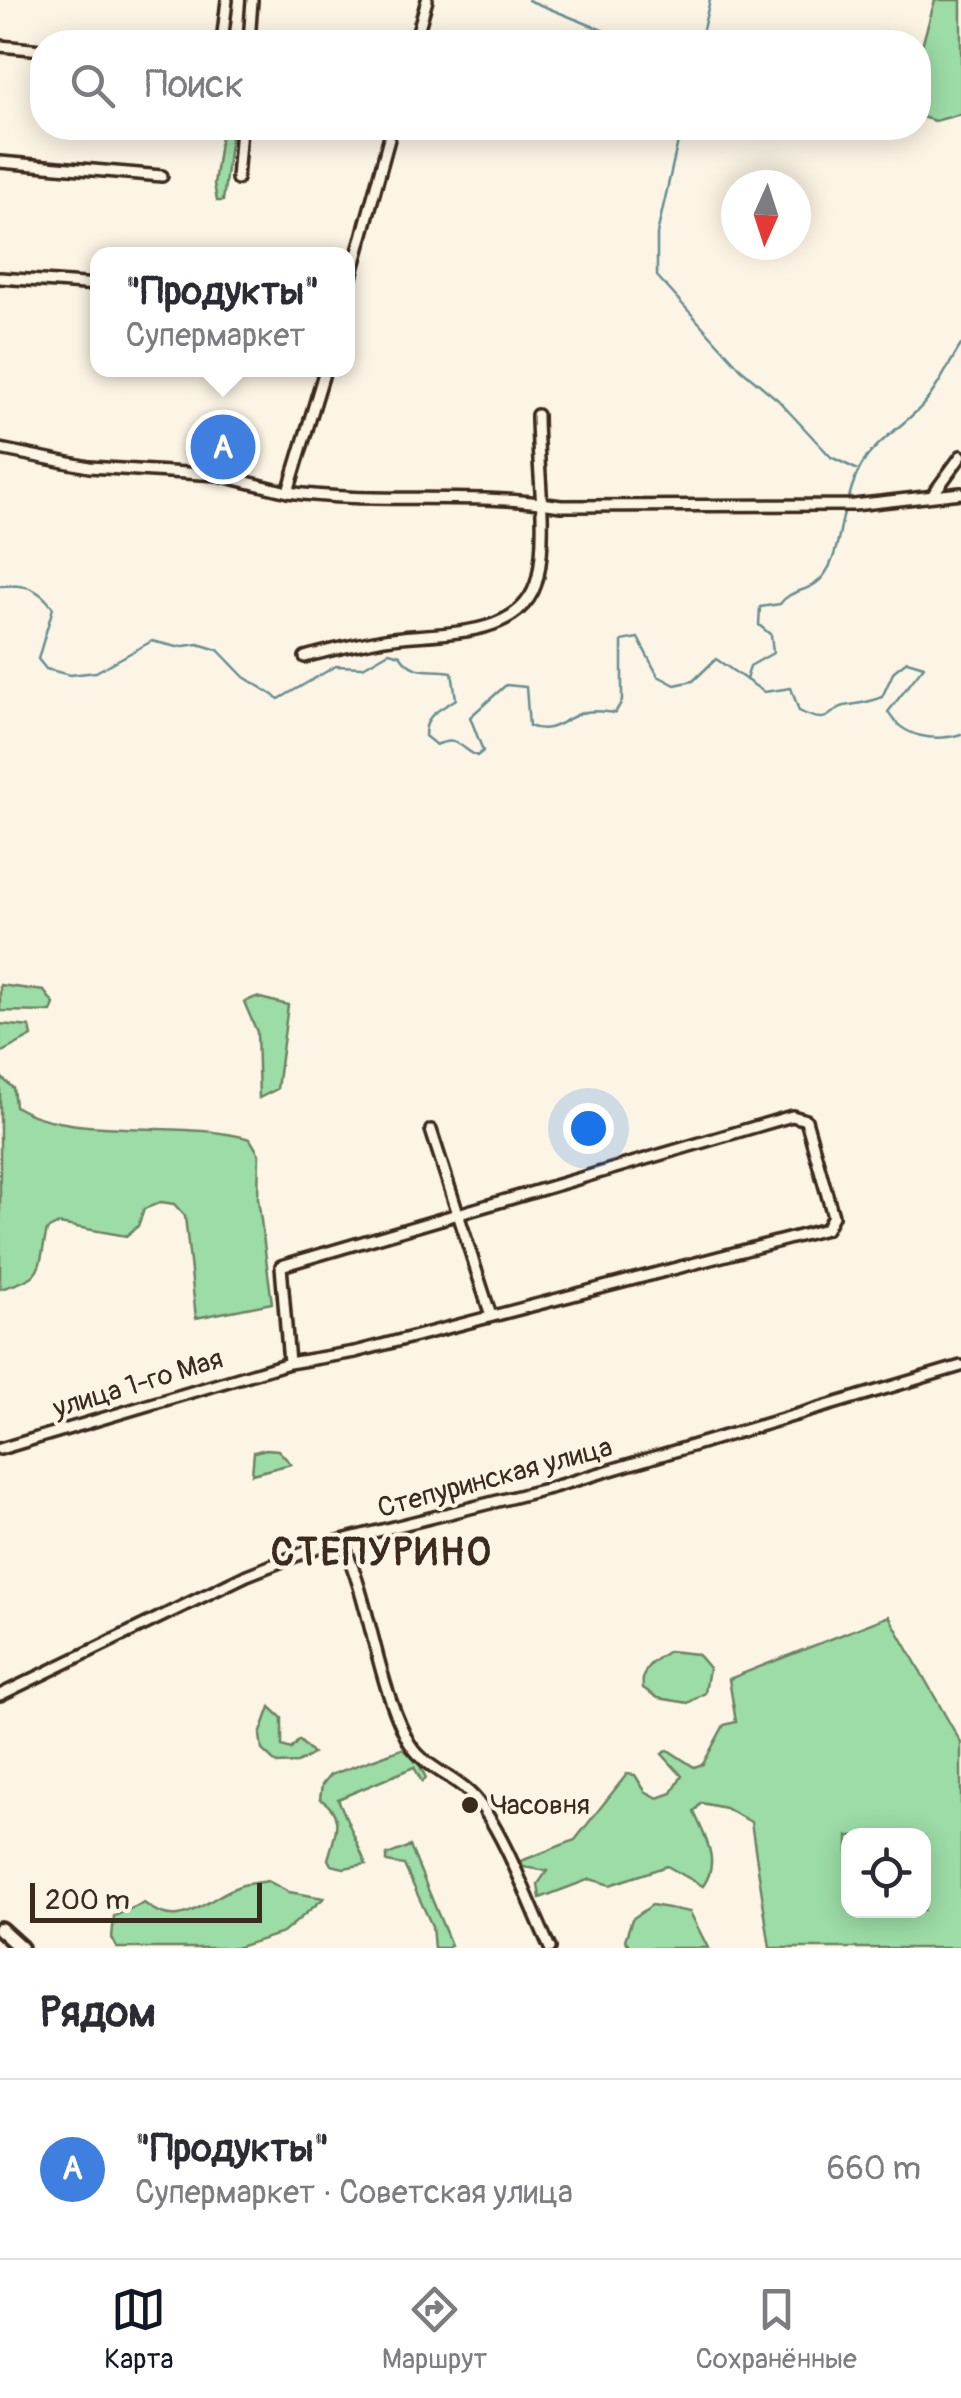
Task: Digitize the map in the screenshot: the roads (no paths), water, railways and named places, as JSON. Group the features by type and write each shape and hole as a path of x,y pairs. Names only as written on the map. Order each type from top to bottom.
{"street":[{"path":"223,30 227,0"},
{"path":"249,30 252,0"},
{"path":"419,30 427,0"},
{"path":"0,46 30,49"},
{"path":"237,180 240,140"},
{"path":"355,263 389,140"},
{"path":"0,162 162,176"},
{"path":"0,278 90,284"},
{"path":"288,492 324,377"},
{"path":"305,658 380,640 498,624 523,604 538,580 537,414"},
{"path":"0,449 89,467 248,480 288,492 342,499 539,502 560,506 854,505 934,493 961,493"},
{"path":"934,493 961,456"},
{"name":"улица 1-го Мая","path":"0,1449 290,1363 355,1352 829,1227 834,1216 806,1120 792,1116 456,1215"},
{"path":"431,1130 491,1316"},
{"path":"290,1363 281,1266 456,1215"},
{"name":"Степуринская улица","path":"0,1695 247,1575 342,1541 550,1488 961,1366"},
{"path":"342,1541 366,1604 382,1675 408,1742 435,1772 475,1798 550,1948"},
{"path":"0,1929 21,1948"}],"waterway":[{"path":"528,0 602,30"},
{"path":"703,30 710,0"},
{"path":"678,140 657,234 657,276 741,369 778,400 831,457 856,469"},
{"path":"848,501 866,458 924,403 961,345"},
{"path":"746,680 750,666 773,653 771,635 759,625 760,607 780,604 822,577 836,550 845,509"},
{"path":"0,586 30,588 53,608 38,659 46,669 70,675 96,672 152,641 177,647 198,644 218,650 244,677 279,699 336,666 363,667 389,652 400,655 417,669 452,672 456,699 430,717 425,736 436,745 454,742 477,756 483,751 470,717 506,685 526,687 529,726 551,728 586,712 615,713 622,701 622,641 638,638 658,676 675,685 693,681 716,659 764,692 791,688 799,711 819,718 842,707 882,697 894,671 907,661 924,666 888,712 902,728 920,736 941,738 961,734"}],"place":[{"name":"\"Продукты\"","path":"223,447"},
{"name":"Часовня","path":"470,1805"}],"district":[{"name":"СТЕПУРИНО","path":"382,1553"}]}
